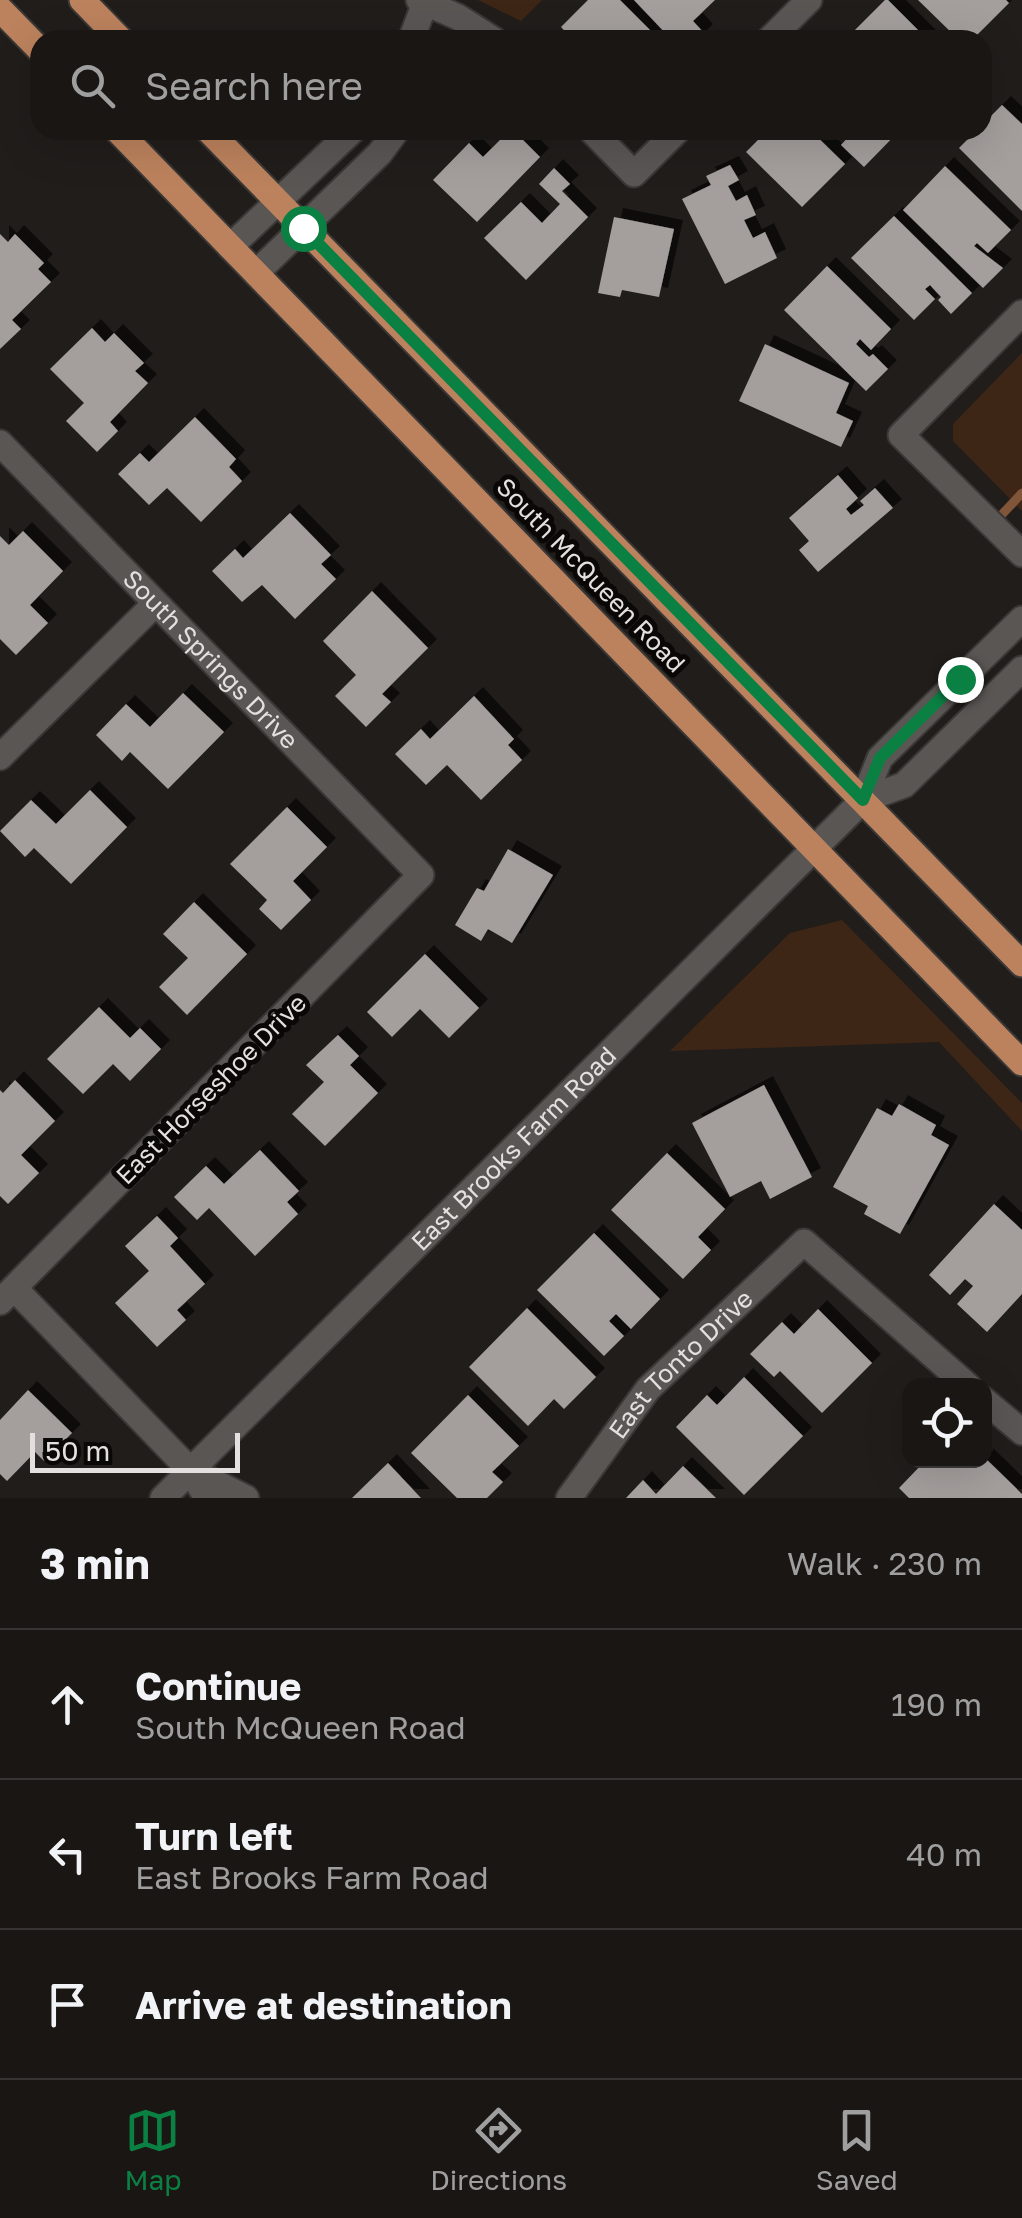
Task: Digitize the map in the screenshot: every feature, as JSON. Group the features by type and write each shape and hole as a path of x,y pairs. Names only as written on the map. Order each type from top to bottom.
{"main road":[{"path":"82,0 111,30"},
{"path":"0,9 30,40"},
{"name":"South McQueen Road","path":"127,140 1022,1063"},
{"name":"South McQueen Road","path":"218,140 1022,964"}],"street":[{"path":"779,30 809,0"},
{"path":"414,30 422,1 453,28"},
{"path":"230,247 343,140"},
{"path":"256,273 389,140"},
{"path":"600,140 634,174 668,140"},
{"path":"1022,313 901,435 1022,554"},
{"name":"South Springs Drive","path":"0,443 422,875"},
{"path":"0,757 156,604"},
{"name":"East Brooks Farm Road","path":"163,1498 863,800 880,758 1022,619"},
{"name":"East Brooks Farm Road","path":"863,800 904,785 1022,669"},
{"path":"960,679 985,705"},
{"name":"East Horseshoe Drive","path":"7,1295 422,875"},
{"name":"East Tonto Drive","path":"569,1498 648,1389 804,1242 959,1378"},
{"path":"7,1295 190,1470 207,1498"},
{"path":"992,1407 1022,1432"},
{"path":"190,1470 246,1498"}],"shaded area":[{"path":"478,0 542,0 521,21"},
{"path":"1022,353 1022,511 953,441 953,424"},
{"path":"842,920 1022,1103 1022,1131 939,1042 670,1051 790,933"}],"building":[{"path":"588,0 620,0 650,30 564,30 561,27"},
{"path":"634,0 715,0 693,21 701,30 662,30"},
{"path":"888,0 918,30 855,30"},
{"path":"918,0 1009,3 982,30 949,30"},
{"path":"1002,105 1022,124 1022,211 959,148 967,140 992,140 992,115"},
{"path":"500,140 523,140 540,157 477,222 433,180 469,143 483,157"},
{"path":"758,140 820,140 845,164 802,207 746,152"},
{"path":"846,140 890,140 864,167 841,145"},
{"path":"730,165 739,180 728,186 736,201 747,195 756,215 744,220 753,238 765,232 777,258 725,284 682,199 711,185 706,176"},
{"path":"945,166 1011,230 988,253 977,243 974,246 1003,268 983,288 903,210"},
{"path":"554,168 570,184 562,191 588,217 526,280 484,238 521,202 542,223 560,204 539,184"},
{"path":"894,216 972,293 951,314 930,285 925,289 935,299 914,320 851,258"},
{"path":"614,217 674,229 659,297 622,290 620,297 598,293"},
{"path":"0,234 8,242 15,234 44,263 38,269 51,282 12,320 21,329 0,349"},
{"path":"827,266 891,329 871,350 860,339 856,344 888,369 866,391 784,310"},
{"path":"92,328 105,342 114,333 144,363 135,371 148,383 110,422 118,431 97,452 66,421 84,403 50,369"},
{"path":"765,344 849,383 836,413 853,421 841,447 739,401"},
{"path":"195,417 236,459 229,467 242,481 201,522 167,488 149,505 118,474 140,453 149,462"},
{"path":"838,475 858,498 846,509 851,515 864,505 860,501 875,488 893,508 818,572 799,550 809,541 789,518"},
{"path":"290,513 331,555 321,564 336,579 295,619 262,585 242,602 212,571 235,549 243,558"},
{"path":"23,531 63,571 30,605 48,623 16,655 0,639 0,536 9,545"},
{"path":"372,591 428,648 382,694 391,702 366,727 335,696 356,675 323,641"},
{"path":"183,693 224,732 168,789 130,752 122,761 96,735 126,704 150,727"},
{"path":"474,696 514,739 508,745 522,760 481,800 447,765 426,785 395,754 421,729 430,739"},
{"path":"90,790 127,827 71,884 34,848 25,857 0,831 31,800 56,824"},
{"path":"287,807 327,847 293,881 311,900 281,930 259,909 267,900 230,864"},
{"path":"508,849 553,875 512,943 488,929 481,941 455,925 477,888 484,891"},
{"path":"194,902 247,954 187,1015 159,987 188,958 163,934"},
{"path":"425,954 479,1008 449,1038 420,1009 392,1037 367,1012"},
{"path":"99,1007 130,1038 140,1028 161,1049 130,1081 113,1064 83,1094 47,1059"},
{"path":"338,1035 359,1056 350,1065 378,1093 325,1146 292,1114 324,1082 306,1065"},
{"path":"15,1080 55,1121 21,1155 39,1173 8,1204 0,1196 0,1090 3,1093"},
{"path":"764,1085 812,1177 770,1199 761,1181 730,1197 692,1123"},
{"path":"899,1104 936,1125 931,1135 949,1145 900,1234 864,1214 868,1206 833,1187 877,1108 892,1116"},
{"path":"260,1150 299,1191 287,1202 298,1214 255,1256 209,1208 197,1220 174,1197 206,1166 224,1184"},
{"path":"667,1153 725,1209 698,1237 711,1250 683,1279 611,1210"},
{"path":"994,1204 1022,1230 1022,1294 987,1332 957,1304 973,1286 965,1279 950,1295 929,1275"},
{"path":"157,1216 178,1238 170,1246 205,1284 177,1310 186,1320 157,1347 115,1303 149,1271 125,1246"},
{"path":"594,1233 660,1299 631,1329 616,1314 609,1321 624,1336 604,1356 537,1290"},
{"path":"527,1308 596,1377 564,1409 554,1399 528,1426 469,1367"},
{"path":"818,1309 872,1363 822,1413 780,1371 774,1377 750,1354 782,1322 794,1334"},
{"path":"744,1377 803,1436 744,1495 676,1427 707,1395 717,1405"},
{"path":"28,1390 72,1433 44,1461 35,1452 7,1481 0,1474 0,1420"},
{"path":"468,1395 519,1446 492,1472 503,1482 487,1498 457,1498 411,1453"},
{"path":"388,1463 421,1498 352,1498"},
{"path":"992,1465 1022,1498 909,1498 899,1488 918,1468 992,1468"},
{"path":"683,1466 716,1498 626,1498 643,1480 656,1494"}],"waterway":[{"path":"994,523 1022,493"}],"route":[{"path":"303,228 863,800 880,758 960,679"}]}
